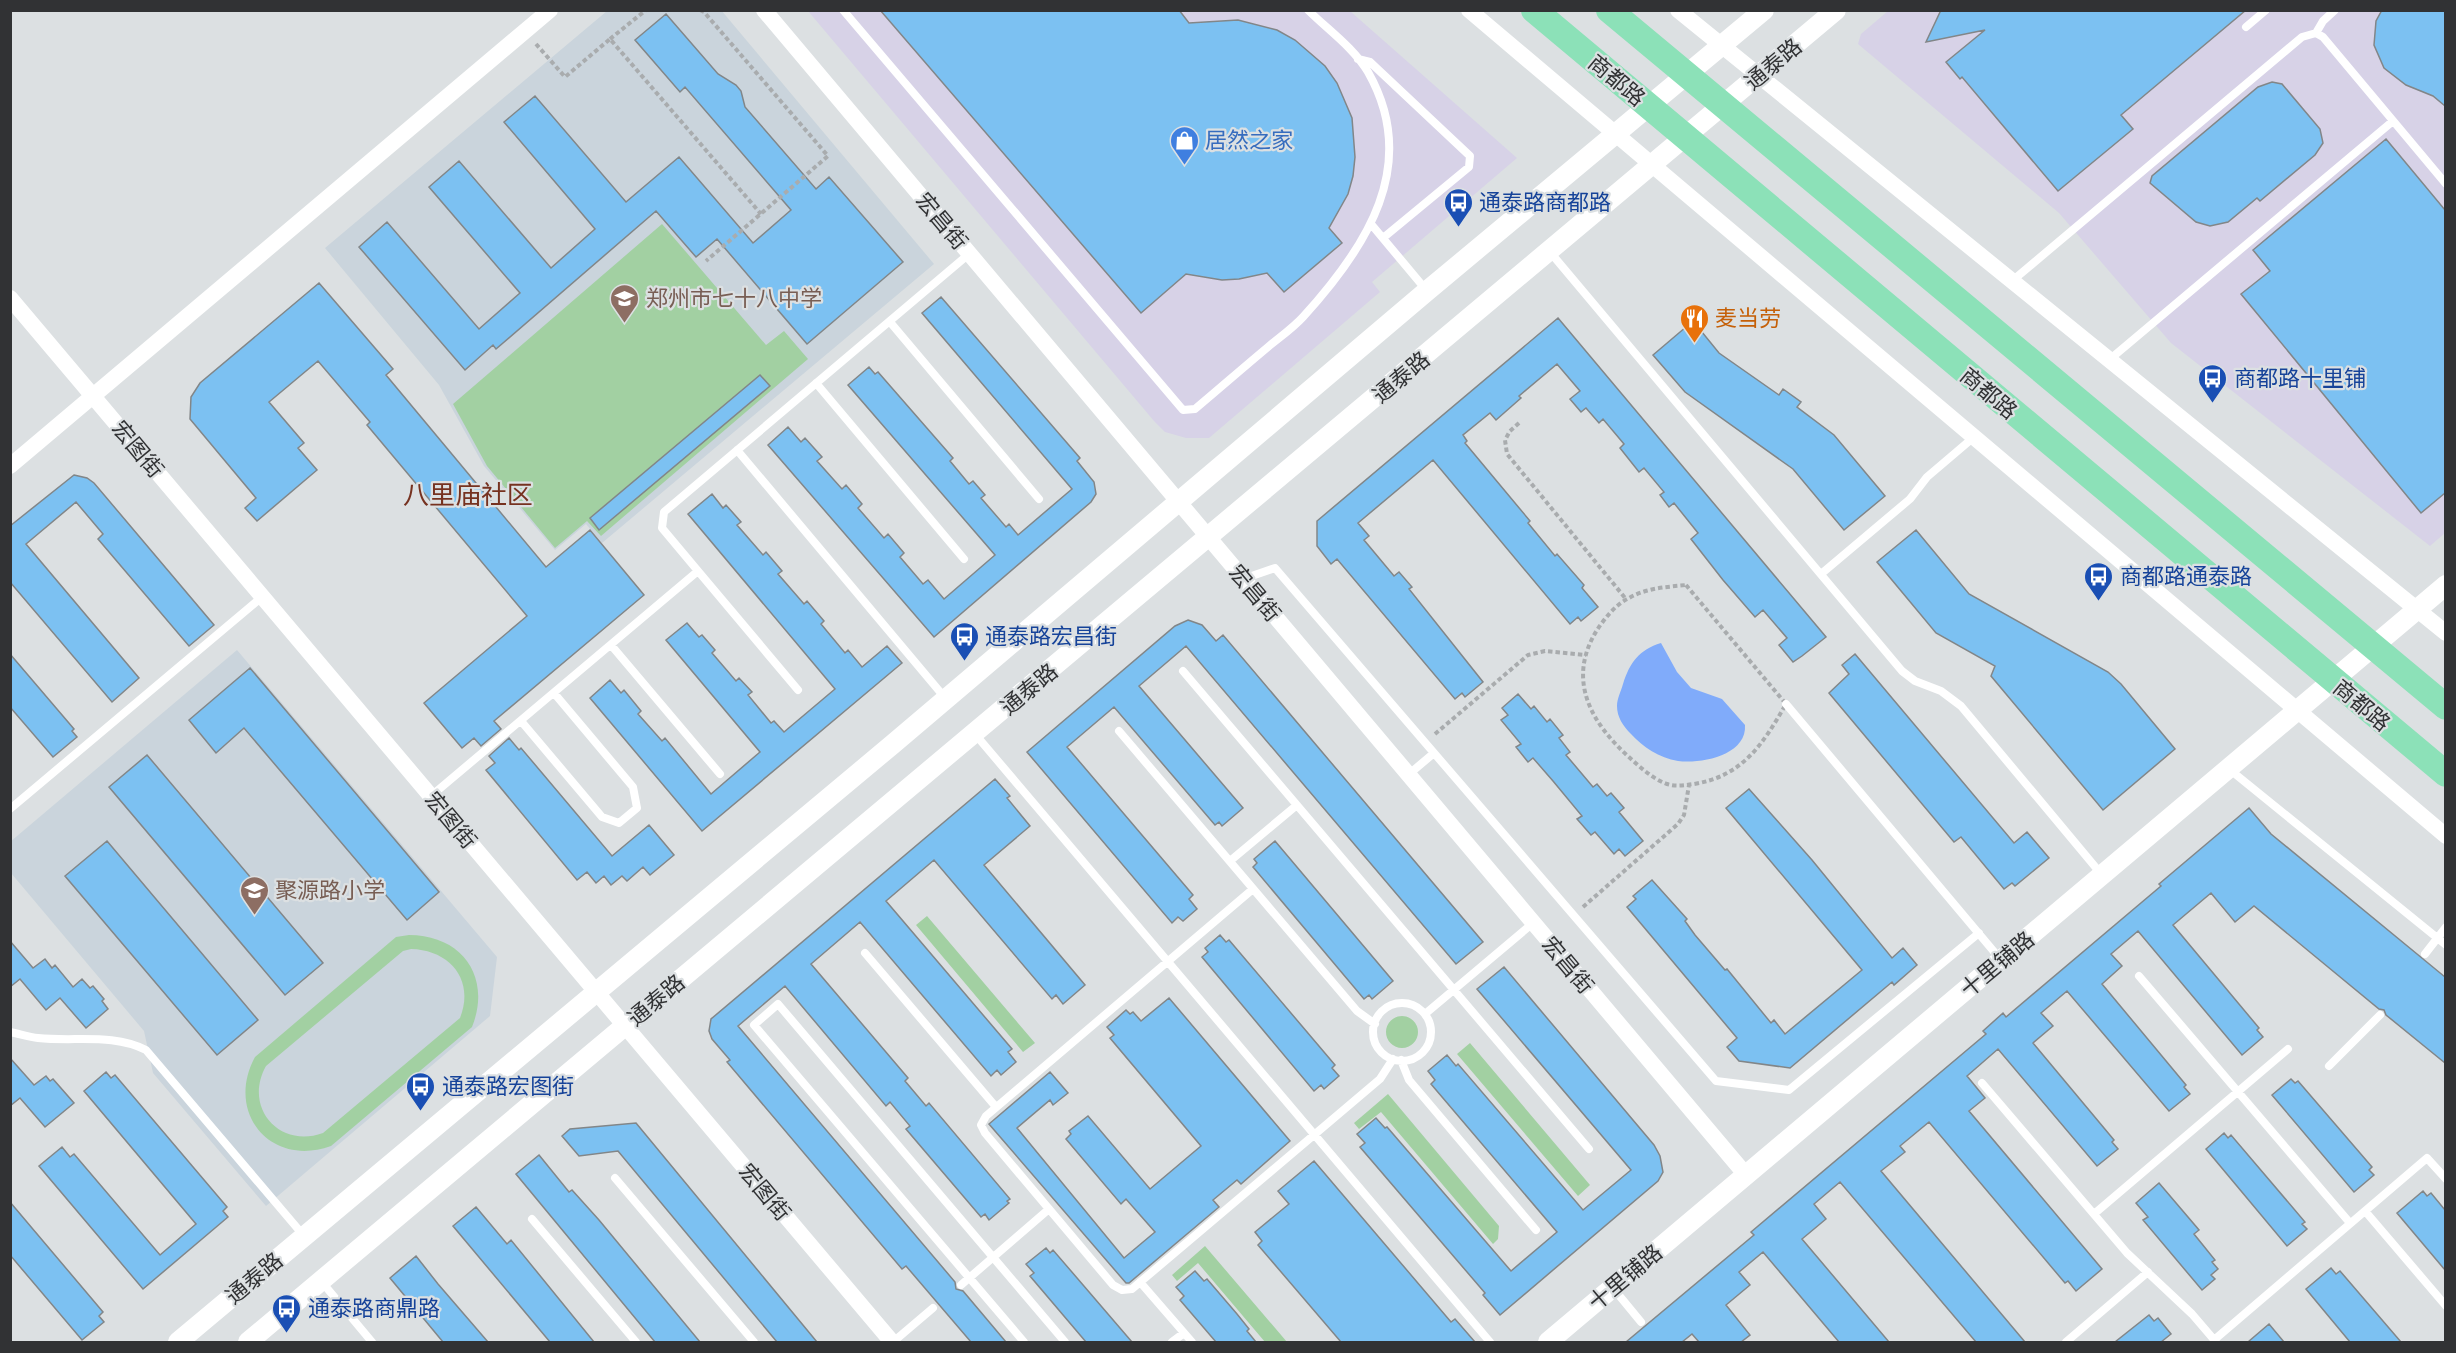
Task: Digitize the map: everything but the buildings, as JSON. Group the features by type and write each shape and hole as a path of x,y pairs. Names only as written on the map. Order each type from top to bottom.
{"main road":[{"name":"商都路","path":"1534,10 2445,774"},
{"path":"1609,10 2445,707"}],"street":[{"path":"10,466 550,10"},
{"name":"宏昌街","path":"764,10 1746,1175"},
{"path":"1468,10 1975,436 2445,836"},
{"path":"1678,10 2445,633"},
{"name":"通泰路","path":"178,1342 1764,10"},
{"name":"通泰路","path":"248,1342 1836,10"},
{"name":"宏图街","path":"10,298 892,1342"},
{"name":"十里铺路","path":"1548,1342 2445,585"}],"lane":[{"path":"843,10 1183,410 1195,409 1302,318 1353,255 1371,224 1381,200 1388,167 1388,134 1382,102 1367,71 1347,45 1308,10"},
{"path":"2246,27 2266,10"},
{"path":"2012,281 2302,37 2316,33 2323,21 2335,10"},
{"path":"2316,33 2323,37 2445,184"},
{"path":"1358,59 1370,62 1470,156 1469,167 1383,238"},
{"path":"2109,360 2393,122"},
{"path":"1371,224 1427,291"},
{"path":"1550,252 1902,671 1915,681 1941,691 1961,706 2102,875"},
{"path":"798,690 662,528 664,512 969,254"},
{"path":"890,322 1039,499"},
{"path":"816,383 964,559"},
{"path":"1821,574 1910,499 1927,477 1975,436"},
{"path":"737,450 946,699"},
{"path":"1243,579 1275,568 1716,1081 1789,1090 1979,933"},
{"path":"431,796 698,571"},
{"path":"10,809 262,597"},
{"path":"611,645 720,774"},
{"path":"1183,671 1589,1149"},
{"path":"521,721 602,816 619,823 628,816 637,808 633,787 554,693"},
{"path":"1786,704 2001,960"},
{"path":"1119,731 1357,1011 1375,1024"},
{"path":"975,734 1490,1342"},
{"path":"1408,775 1434,753"},
{"path":"2228,769 2445,945"},
{"path":"1230,861 1297,805"},
{"path":"1253,889 986,1116 981,1125 984,1133 1113,1285 1122,1290 1132,1289 1380,1079 1397,1059"},
{"path":"1425,1014 1533,923"},
{"path":"2425,954 2445,927"},
{"path":"866,953 996,1107"},
{"path":"2139,976 2350,1223"},
{"path":"1400,1003 1410,1004 1425,1014 1430,1023 1430,1042 1417,1056 1397,1059 1385,1055 1375,1041 1375,1024 1384,1010 1400,1003"},
{"path":"1024,1342 754,1025 778,1004 1065,1342"},
{"path":"2330,1066 2380,1015"},
{"path":"10,1032 38,1038 112,1040 133,1043 146,1050 305,1236"},
{"path":"2094,1214 2288,1048"},
{"path":"1397,1059 1409,1080 1536,1230"},
{"path":"1982,1083 2127,1253 2192,1314 2215,1341 2427,1158 2445,1179"},
{"path":"615,1178 754,1342"},
{"path":"961,1285 1049,1209"},
{"path":"2365,1211 2445,1306"},
{"path":"532,1219 636,1342"},
{"path":"2066,1342 2148,1272"},
{"path":"321,1281 372,1342"},
{"path":"1140,1282 1192,1342"},
{"path":"1612,1288 1641,1322"},
{"path":"892,1342 933,1308"},
{"path":"1172,1342 1184,1333"}],"path":[{"path":"525,32 565,77 646,10"},
{"path":"700,10 828,156 706,261"},
{"path":"610,39 761,214"},
{"path":"1519,423 1510,431 1505,440 1507,454 1626,599"},
{"path":"1686,585 1786,704 1755,752 1737,768 1714,781 1676,787 1665,784 1647,773 1618,747 1597,721 1586,697 1582,677 1586,655 1590,642 1601,624 1626,599 1643,591 1686,585"},
{"path":"1425,742 1528,655 1545,651 1586,655"},
{"path":"1574,915 1678,824 1684,815 1689,785"}],"shaded area":[{"name":"郑州市七十八中学","path":"721,10 934,264 602,543 586,524 555,550 484,466 439,385 325,248 607,11"},
{"path":"808,11 1350,11 1517,158 1372,282 1380,292 1209,438 1186,438 1165,432 1154,421"},
{"path":"1888,11 2445,11 2445,533 2430,546 2171,343 2059,213 1858,44 1861,34"},
{"name":"聚源路小学","path":"237,650 497,957 490,1016 266,1206 153,1073 144,1031 11,873 10,842"}],"green space":[{"path":"662,224 766,345 784,331 808,359 601,536 587,521 555,548 487,466 453,404"},
{"path":"927,916 1035,1043 1023,1052 916,925"},
{"path":"409,935 444,942 468,962 475,976 478,992 477,1009 472,1027 331,1146 309,1151 289,1149 272,1142 259,1130 250,1115 246,1097 247,1078 255,1057 396,937","holes":["411,949 425,951 448,961 456,970 464,991 464,1004 460,1018 323,1133 307,1136 292,1135 280,1130 269,1121 262,1109 259,1096 260,1081 266,1066 403,951"]},
{"path":"1402,1016 1414,1020 1418,1032 1414,1044 1402,1048 1390,1044 1386,1032 1390,1020"},
{"path":"1470,1043 1590,1185 1578,1196 1457,1054"},
{"path":"1388,1094 1499,1226 1498,1239 1493,1244 1381,1112 1359,1129 1354,1123"},
{"path":"1205,1246 1287,1342 1265,1342 1198,1263 1177,1281 1172,1275"}],"water":[{"path":"1661,643 1677,672 1691,688 1722,699 1745,725 1744,735 1739,744 1731,750 1699,761 1671,760 1646,747 1623,725 1618,714 1617,703 1629,669 1641,653"}],"place":[{"name":"居然之家","path":"1184,166"},
{"name":"通泰路商都路","path":"1458,228"},
{"name":"郑州市七十八中学","path":"625,324"},
{"name":"麦当劳","path":"1694,344"},
{"name":"商都路十里铺","path":"2213,404"},
{"name":"商都路通泰路","path":"2099,602"},
{"name":"通泰路宏昌街","path":"964,662"},
{"name":"聚源路小学","path":"254,916"},
{"name":"通泰路宏图街","path":"421,1112"},
{"name":"通泰路商鼎路","path":"287,1334"}],"district":[{"name":"八里庙社区","path":"468,495"}]}
